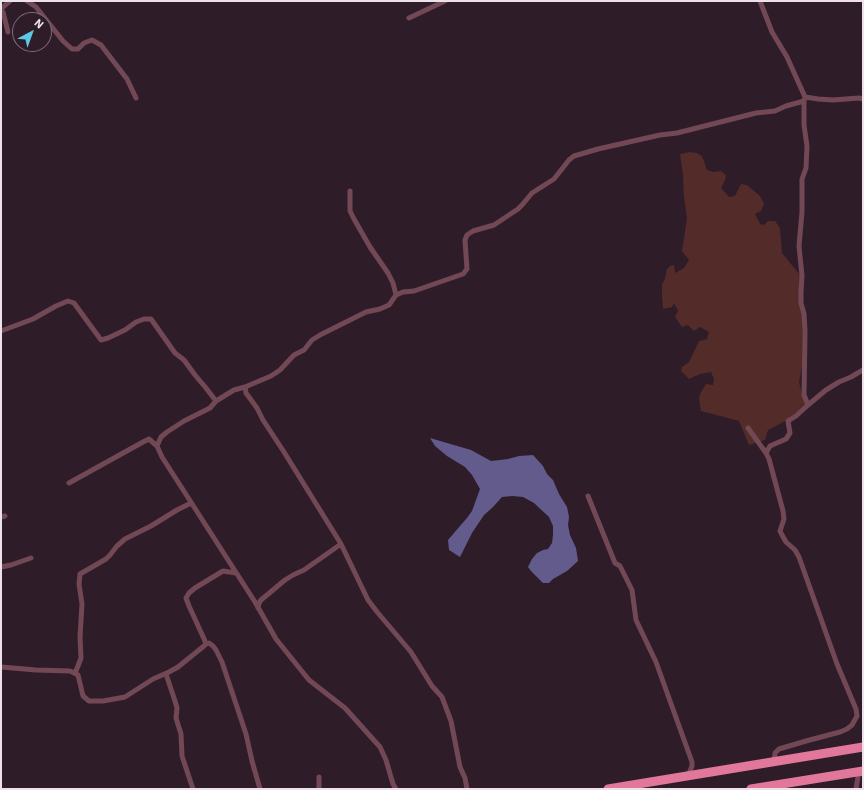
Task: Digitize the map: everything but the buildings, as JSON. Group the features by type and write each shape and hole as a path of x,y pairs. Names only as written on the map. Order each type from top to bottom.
{"highway":[{"path":"608,789 863,747"},
{"path":"751,789 861,771"}],"street":[{"path":"8,32 3,12 1,10 10,1"},
{"path":"27,1 36,7 63,41 72,49 78,49 84,43 92,40 101,46 126,79 136,98"},
{"path":"409,18 445,1"},
{"path":"760,1 772,32 787,57 805,99 804,125 807,146 806,168 802,179 802,212 799,246 802,276 801,303 804,314 805,331 804,395 808,405"},
{"path":"157,446 161,437 166,432 210,408 216,401 234,390 271,376 280,370 294,355 304,350 312,340 320,335 366,312 380,309 389,305 396,296 403,292 414,291 463,274 467,269 467,235 473,231 494,225 518,209 532,193 554,179 574,156 653,136 677,133 756,113 775,111 805,99 863,99"},
{"path":"350,191 350,211 364,238 388,273 393,283 396,296"},
{"path":"1,330 34,318 68,301 74,303 101,340 125,330 136,322 144,319 151,319 175,353 184,360 216,401"},
{"path":"766,453 770,446 786,439 790,433 788,421 833,386 863,370"},
{"path":"245,387 246,393 257,408 263,420 341,544 368,600 411,652 432,686 442,697 451,721 460,767 465,778 467,789"},
{"path":"748,428 769,459 783,512 784,519 780,531 799,557 837,664 856,709 857,716 852,725 840,732 779,750 775,753 774,762"},
{"path":"70,483 149,439 157,446 162,457 258,608 276,639 309,680 345,708 380,746 396,789"},
{"path":"588,496 615,563 620,566 632,590 636,620 656,662 692,762 688,776"},
{"path":"75,673 81,658 80,637 82,604 79,584 80,574 110,555 125,539 191,503"},
{"path":"258,608 261,600 286,580 304,570 341,544"},
{"path":"1,567 31,558"},
{"path":"206,644 186,598 195,588 223,571 236,573"},
{"path":"1,667 70,671 78,675 83,696 89,701 97,702 125,697 153,679 178,667 209,643 216,650 222,662 246,734 260,789"},
{"path":"166,674 177,708 176,718 181,734 182,756 193,789"},
{"path":"856,789 861,771"},
{"path":"319,777 319,789"}],"shaded area":[{"path":"690,152 697,153 702,156 707,170 713,172 721,171 726,175 721,188 729,197 735,196 741,184 747,185 760,196 764,204 761,211 755,214 760,224 764,225 768,221 775,221 780,229 782,253 800,275 799,302 803,318 802,366 799,382 806,404 789,419 768,430 765,440 749,445 739,421 701,411 699,399 700,394 706,384 713,385 714,379 711,372 700,374 689,379 681,371 682,367 689,362 699,341 707,339 709,332 700,327 694,331 688,325 682,327 675,317 678,311 674,303 672,307 663,309 662,285 667,269 674,265 675,273 684,268 689,260 682,251 687,218 680,154"},
{"path":"430,438 471,450 491,461 533,455 553,480 567,507 570,535 576,548 578,561 567,571 549,583 543,583 528,567 537,553 548,549 552,543 553,526 549,517 534,503 523,497 512,496 502,497 484,515 472,533 460,557 449,550 448,540 472,511 480,489 472,475 465,467 447,456 435,446"}]}
